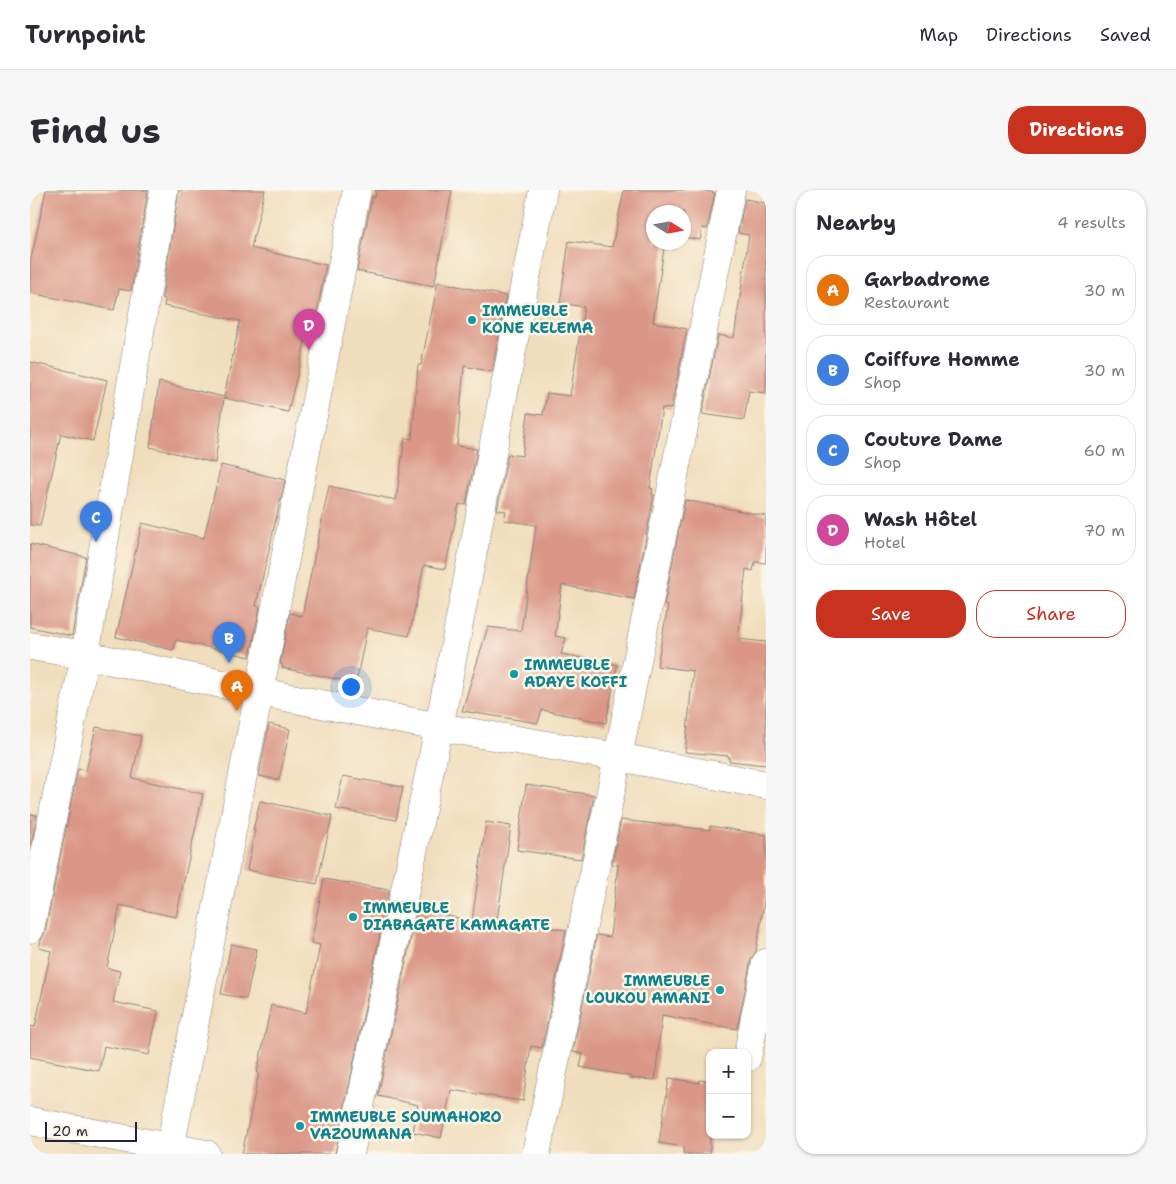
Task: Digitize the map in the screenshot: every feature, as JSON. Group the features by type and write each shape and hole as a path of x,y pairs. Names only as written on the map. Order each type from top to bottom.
{"street":[{"path":"30,930 85,655 164,190"},
{"path":"169,1151 260,692 356,190"},
{"path":"350,1154 439,727 543,190"},
{"path":"536,1154 618,757 731,190"},
{"path":"30,646 85,655 439,727 618,757 766,785"},
{"path":"749,1049 766,963"},
{"path":"30,1121 169,1151 206,1154"}],"building":[{"path":"46,190 148,190 131,291 119,289 114,310 30,293 30,264"},
{"path":"179,190 265,190 251,248 326,265 312,338 306,337 288,412 224,398 215,463 150,447 159,382 224,397 240,321 164,306 165,299 162,298"},
{"path":"376,190 452,190 434,286 357,271 372,197 375,198"},
{"path":"624,190 701,190 715,193 707,229 702,228 700,240 691,238 691,205 646,205 646,250 664,250 653,322 687,329 671,409 662,408 650,488 653,489 652,494 654,495 634,599 562,585 555,636 566,638 561,654 617,665 606,723 542,710 538,723 462,711 488,627 521,631 536,525 504,520 506,511 497,510 508,454 522,456 528,413 543,415 547,393 570,396 584,307 560,303 569,241 612,247"},
{"path":"745,199 766,203 766,393 749,391 744,420 702,414 718,335 734,338 749,235 738,233"},
{"path":"438,282 506,296 492,372 464,366 457,446 477,449 466,505 459,504 445,569 424,565 409,636 367,628 356,683 282,668 283,665 280,664 290,613 302,616 329,486 396,500 405,438 412,439 418,365 421,365"},
{"path":"30,362 107,380 93,441 61,434 40,526 30,525"},
{"path":"221,465 285,480 256,606 260,607 250,657 176,640 173,650 116,637 142,523 204,538"},
{"path":"685,500 766,516 766,563 755,562 753,571 746,569 738,639 766,642 766,765 729,761 729,756 685,752 693,671 657,666 668,606 664,605"},
{"path":"30,544 86,557 72,636 30,627"},
{"path":"269,724 290,729 279,780 259,776"},
{"path":"96,727 141,736 132,778 203,794 176,917 120,905 107,968 120,971 113,1002 158,1011 149,1055 104,1046 99,1071 30,1057 30,1026 35,1027 51,951 39,948 45,932 78,769 86,771"},
{"path":"343,776 403,787 396,820 336,809"},
{"path":"526,785 594,795 581,859 517,850"},
{"path":"260,801 332,816 317,884 247,870 255,830 253,830"},
{"path":"30,814 37,815 30,850"},
{"path":"621,820 710,830 710,826 766,835 766,891 756,951 751,960 737,1029 662,1015 655,1080 630,1078 630,1076 580,1067 583,1054 573,1052 597,935 610,937 618,865 612,864"},
{"path":"486,822 511,826 497,920 566,930 542,1048 531,1046 523,1101 451,1090 441,1138 413,1132 418,1105 378,1096 417,909 472,921"},
{"path":"324,879 389,890 335,1154 242,1154 271,1005 306,1013 320,945 311,943"},
{"path":"231,944 257,949 246,999 221,994"},
{"path":"669,1078 699,1083 699,1080 706,1081 706,1139 710,1139 710,1154 683,1154 684,1147 659,1143"}],"place":[{"name":"IMMEUBLE KONE KELEMA","path":"472,320"},
{"name":"Wash Hôtel","path":"309,350"},
{"name":"Couture Dame","path":"96,542"},
{"name":"Coiffure Homme","path":"229,663"},
{"name":"IMMEUBLE ADAYE KOFFI","path":"514,674"},
{"name":"Garbadrome","path":"237,711"},
{"name":"IMMEUBLE DIABAGATE KAMAGATE","path":"353,917"},
{"name":"IMMEUBLE LOUKOU AMANI","path":"720,990"},
{"name":"IMMEUBLE SOUMAHORO VAZOUMANA","path":"300,1126"}]}
